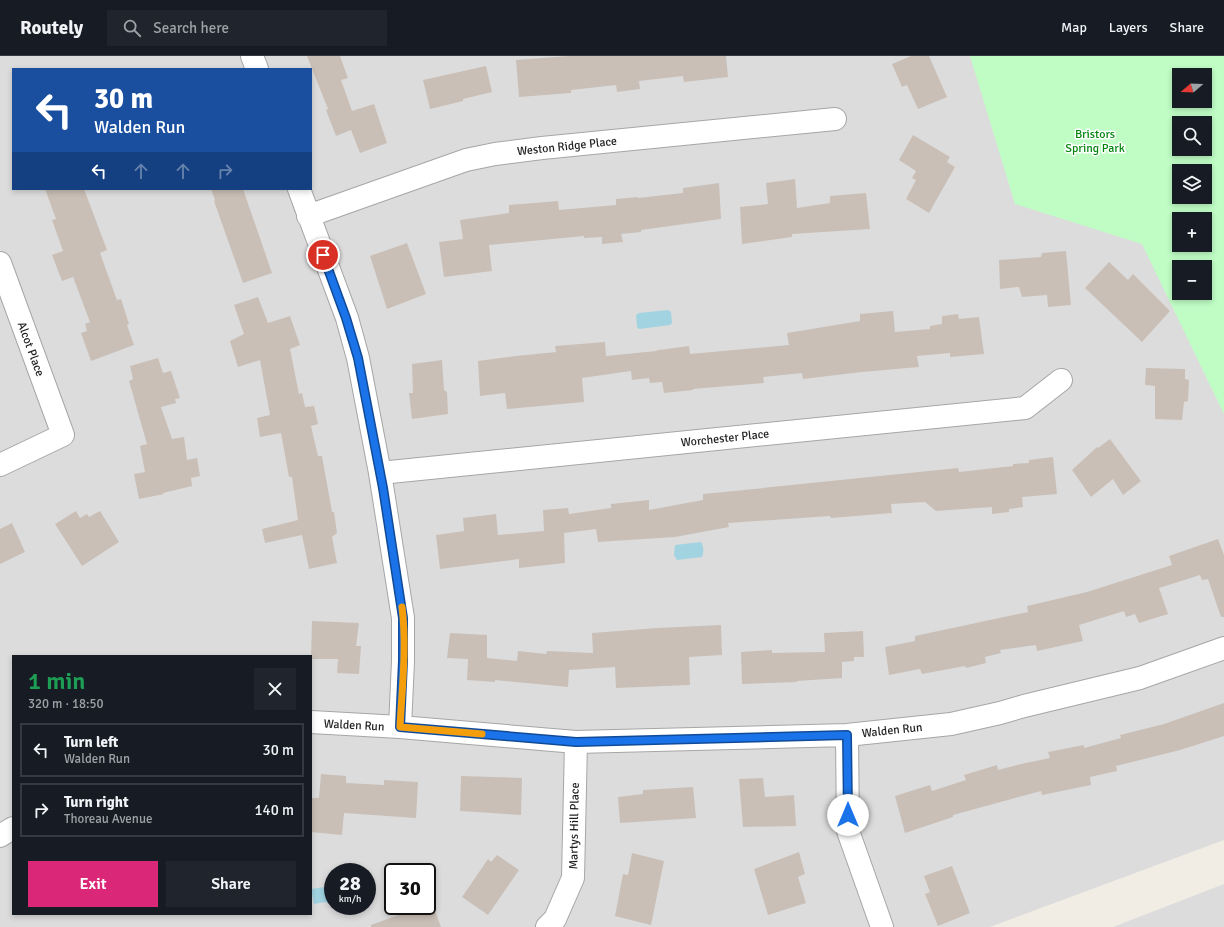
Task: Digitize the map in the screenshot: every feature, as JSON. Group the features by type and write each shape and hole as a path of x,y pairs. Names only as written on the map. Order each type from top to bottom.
{"street":[{"path":"252,56 257,68"},
{"name":"Weston Ridge Place","path":"308,216 466,160 495,154 835,119"},
{"path":"299,190 346,318 356,352 380,473 403,618 400,727"},
{"name":"Alcot Place","path":"0,263 63,435 0,465"},
{"name":"Worchester Place","path":"380,473 1025,408 1061,380"},
{"name":"Walden Run","path":"312,722 400,727 576,742 847,735 951,724 1000,713 1140,678 1224,648"},
{"path":"847,735 848,831 882,927"},
{"name":"Martys Hill Place","path":"547,927 554,919 573,878 576,742"},
{"path":"0,836 12,829"}],"shaded area":[{"path":"0,56 1224,56 1224,840 990,927 0,927"},
{"path":"1224,884 1224,927 1113,927"}],"green space":[{"name":"Bristors Spring Park","path":"970,56 1224,56 1224,414 1142,244 1015,204"}],"water":[{"path":"668,310 671,312 672,323 670,325 639,329 637,327 636,315 639,313"},
{"path":"701,542 703,546 702,557 677,560 674,555 675,545"},
{"path":"324,887 324,902 314,904 312,889"}],"building":[{"path":"307,56 340,56 348,78 341,80 352,111 374,104 387,143 360,153 351,130 336,136 326,110 328,109"},
{"path":"569,56 726,56 728,77 684,82 683,76 639,81 640,89 617,92 616,85 571,90 571,93 519,97 516,60"},
{"path":"911,56 929,56 947,97 918,109 907,85 902,87 892,64"},
{"path":"486,66 492,92 430,109 423,80"},
{"path":"913,135 950,157 947,162 955,167 929,213 906,199 916,180 912,178 916,171 899,160"},
{"path":"795,179 797,208 830,203 830,196 866,193 870,229 792,234 792,237 742,244 740,207 768,204 766,183"},
{"path":"719,183 721,219 621,234 623,242 602,244 602,237 584,238 584,236 489,245 492,271 444,277 439,242 463,239 460,220 509,213 509,205 558,201 559,210 616,205 616,199 683,193 683,188"},
{"path":"45,190 84,190 107,250 100,253 117,300 121,299 129,324 127,325 134,345 91,361 81,333 87,331 85,324 90,322 73,277 62,281 52,255 63,251 52,220 56,219"},
{"path":"211,190 243,190 272,273 243,283 214,201 215,200"},
{"path":"407,243 426,294 387,309 370,256"},
{"path":"1066,251 1071,305 1048,307 1047,295 1022,297 1019,287 1000,289 999,260 1041,257 1042,253"},
{"path":"1109,262 1128,280 1133,274 1170,311 1142,342 1085,288"},
{"path":"258,297 268,323 290,316 300,345 290,349 299,394 302,393 305,407 314,406 318,424 311,426 318,456 322,456 332,512 334,512 337,533 332,537 337,563 309,569 302,535 265,543 262,529 298,520 292,477 289,477 281,433 260,437 257,418 270,415 260,360 238,367 230,341 244,334 234,305"},
{"path":"893,311 895,332 930,329 930,326 942,324 942,316 958,314 959,319 979,317 984,354 950,357 950,353 917,356 919,367 803,379 802,373 763,377 764,383 664,393 662,382 650,383 649,378 632,380 631,371 582,378 584,402 507,409 505,393 480,396 478,361 556,352 555,346 605,342 606,356 689,346 690,354 789,345 787,333 860,321 860,314"},
{"path":"158,358 163,373 171,371 180,398 175,399 176,403 161,407 172,439 184,437 187,460 197,458 200,476 191,478 192,486 139,499 134,474 145,472 140,446 147,444 129,381 133,379 130,366"},
{"path":"442,360 444,390 447,392 448,414 412,419 409,393 413,393 412,364"},
{"path":"1146,368 1185,369 1185,379 1189,380 1188,401 1184,402 1182,420 1155,419 1155,386 1145,385"},
{"path":"1110,439 1141,481 1123,495 1113,479 1091,497 1072,470 1097,447 1098,448"},
{"path":"1053,457 1057,494 1022,497 1023,507 1009,509 1009,512 992,514 992,507 936,511 925,502 891,504 892,513 831,518 830,516 728,523 729,527 675,537 598,542 596,529 564,533 565,563 519,568 519,559 440,569 436,535 464,531 463,518 496,514 498,535 544,531 543,510 568,508 569,514 611,508 611,504 649,500 649,510 703,500 703,494 958,468 959,472 1013,466 1013,464 1029,463 1029,460"},
{"path":"76,511 80,518 87,514 89,517 100,511 119,542 82,566 55,524"},
{"path":"12,523 25,552 0,564 0,529"},
{"path":"1218,539 1224,555 1224,617 1221,617 1208,579 1202,580 1200,575 1159,588 1168,614 1139,623 1135,614 1126,617 1124,611 1079,625 1083,641 1037,651 1036,645 1000,650 1001,653 985,657 986,663 966,668 965,666 922,674 920,669 889,675 885,647 915,641 915,636 1028,612 1027,606 1087,592 1172,565 1169,556"},
{"path":"312,621 359,623 356,646 361,646 359,674 337,673 338,659 312,659"},
{"path":"721,625 722,655 689,657 690,685 616,688 615,667 569,670 568,687 495,680 495,682 467,680 468,659 447,658 450,633 487,635 487,658 517,661 518,651 546,654 547,651 593,653 592,633"},
{"path":"863,631 864,657 854,657 854,661 842,662 842,678 797,682 742,684 741,652 772,650 772,653 825,652 824,633"},
{"path":"1224,703 1224,736 1180,750 1116,766 1117,771 1090,777 1091,785 1042,795 1041,791 953,815 953,817 905,833 895,796 930,785 932,791 966,780 964,775 997,765 998,770 1050,758 1048,752 1084,745 1084,748 1121,738 1120,735 1164,724"},
{"path":"321,774 346,776 346,783 384,785 384,780 418,782 416,818 344,813 342,835 312,832 312,798 319,798"},
{"path":"461,776 522,778 521,815 460,811"},
{"path":"763,778 765,797 794,795 796,826 743,827 739,779"},
{"path":"693,787 696,818 620,823 618,797 643,794 643,790"},
{"path":"799,852 805,874 798,877 806,903 768,915 754,869"},
{"path":"632,853 664,861 651,925 615,916 623,874 628,875"},
{"path":"497,855 519,870 488,915 462,897 488,859 491,862"},
{"path":"952,866 970,913 938,926 925,894 930,892 924,876"},
{"path":"436,914 441,927 371,927 371,925 398,915 436,915"}],"slow traffic":[{"path":"402,607 403,661 400,727 482,734"}],"route":[{"path":"323,255 346,318 358,358 383,488 398,579 403,618 400,727 576,742 847,735 848,815"}]}
